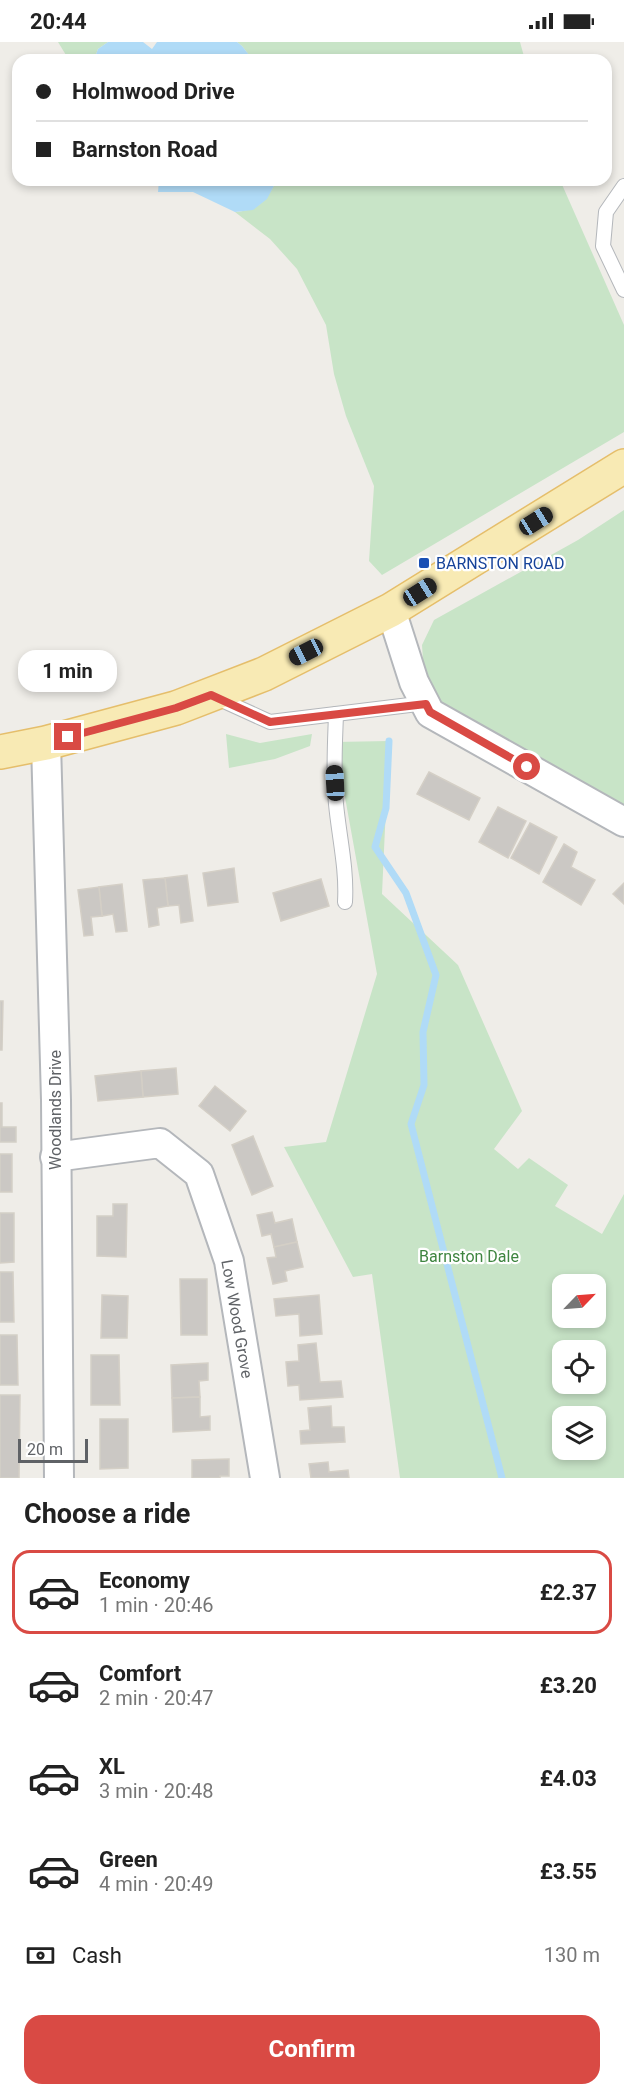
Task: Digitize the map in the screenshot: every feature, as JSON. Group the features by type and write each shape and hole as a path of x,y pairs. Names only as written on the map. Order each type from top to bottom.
{"main road":[{"path":"0,752 176,708 264,674 391,610 624,466"}],"street":[{"path":"391,610 414,682 430,712 624,822"},
{"name":"Woodlands Drive","path":"46,742 56,1100 59,1478"},
{"name":"Low Wood Grove","path":"55,1156 160,1143 199,1174 229,1261 265,1478"}],"lane":[{"path":"624,186 606,212 603,246 624,290"},
{"path":"211,695 270,722 426,704"},
{"path":"336,714 334,765 346,883 345,902"}],"green space":[{"path":"58,42 108,42 98,49 96,54 65,54"},
{"path":"237,42 520,42 523,54 248,54"},
{"path":"274,186 563,186 624,325 624,432 382,575 369,561 374,486 346,416 334,374 326,325 297,269 270,239 235,212 257,206"},
{"path":"624,510 624,811 442,717 424,676 422,645 434,620 578,540"},
{"path":"226,734 260,743 312,734 310,746 275,759 229,768"},
{"name":"Barnston Dale","path":"389,741 382,894 458,965 522,1111 494,1149 518,1169 529,1158 568,1185 555,1206 602,1234 624,1194 624,1478 400,1478 372,1274 353,1277 284,1147 326,1142 377,974 335,742"}],"water":[{"path":"108,42 143,42 152,49 157,42 237,42 248,54 96,54 98,49"},
{"path":"158,186 274,186 267,199 253,210 235,212 193,192 158,192"}],"building":[{"path":"429,772 480,798 469,820 417,794"},
{"path":"498,807 526,821 508,858 479,842"},
{"path":"530,823 557,837 539,874 511,858"},
{"path":"564,844 577,852 571,867 595,880 581,905 543,882"},
{"path":"234,868 238,902 208,906 203,873"},
{"path":"187,875 193,921 181,923 179,905 168,906 165,878"},
{"path":"165,878 168,906 157,908 159,925 149,927 143,880"},
{"path":"321,879 329,906 281,921 273,893"},
{"path":"624,883 624,904 613,894"},
{"path":"122,884 127,931 116,932 113,914 102,916 99,887"},
{"path":"99,887 102,916 91,917 93,935 84,936 78,890"},
{"path":"0,1001 3,1001 2,1050 0,1050"},
{"path":"176,1068 178,1094 143,1097 141,1071"},
{"path":"141,1071 143,1097 98,1101 95,1076"},
{"path":"215,1086 246,1111 230,1131 199,1106"},
{"path":"0,1103 2,1103 2,1127 16,1127 16,1142 0,1142"},
{"path":"253,1136 273,1186 252,1195 232,1145"},
{"path":"0,1154 12,1154 12,1192 0,1192"},
{"path":"113,1204 127,1204 126,1257 97,1256 97,1216 113,1216"},
{"path":"272,1212 275,1223 292,1219 297,1242 274,1247 271,1234 262,1236 257,1215"},
{"path":"0,1213 14,1213 14,1262 0,1263"},
{"path":"297,1242 303,1267 285,1271 287,1281 273,1284 267,1258 276,1257 274,1247"},
{"path":"0,1272 13,1272 14,1322 0,1322"},
{"path":"180,1279 207,1279 207,1335 181,1335"},
{"path":"102,1295 128,1296 127,1338 101,1338"},
{"path":"319,1295 322,1334 300,1336 299,1314 276,1316 274,1299"},
{"path":"0,1335 17,1335 18,1385 0,1385"},
{"path":"316,1343 320,1382 341,1381 343,1397 300,1400 299,1385 288,1386 286,1362 299,1361 298,1345"},
{"path":"91,1355 119,1355 120,1405 91,1405"},
{"path":"208,1363 208,1380 199,1381 200,1397 172,1398 171,1365"},
{"path":"0,1395 20,1395 19,1478 0,1478"},
{"path":"200,1397 200,1417 210,1416 210,1430 173,1432 172,1398"},
{"path":"331,1406 332,1427 344,1427 345,1442 301,1444 300,1431 310,1430 308,1408"},
{"path":"100,1419 128,1419 128,1468 100,1469"},
{"path":"229,1459 229,1476 192,1478 192,1460"},
{"path":"328,1462 329,1472 348,1470 349,1478 311,1478 309,1464"}],"waterway":[{"path":"389,741 386,808 375,847 406,893 436,975 423,1032 424,1085 411,1124 502,1478"}],"place":[{"name":"BARNSTON ROAD","path":"424,563"}],"route":[{"path":"68,737 176,708 211,695 270,722 426,704 430,712 527,767"}]}
